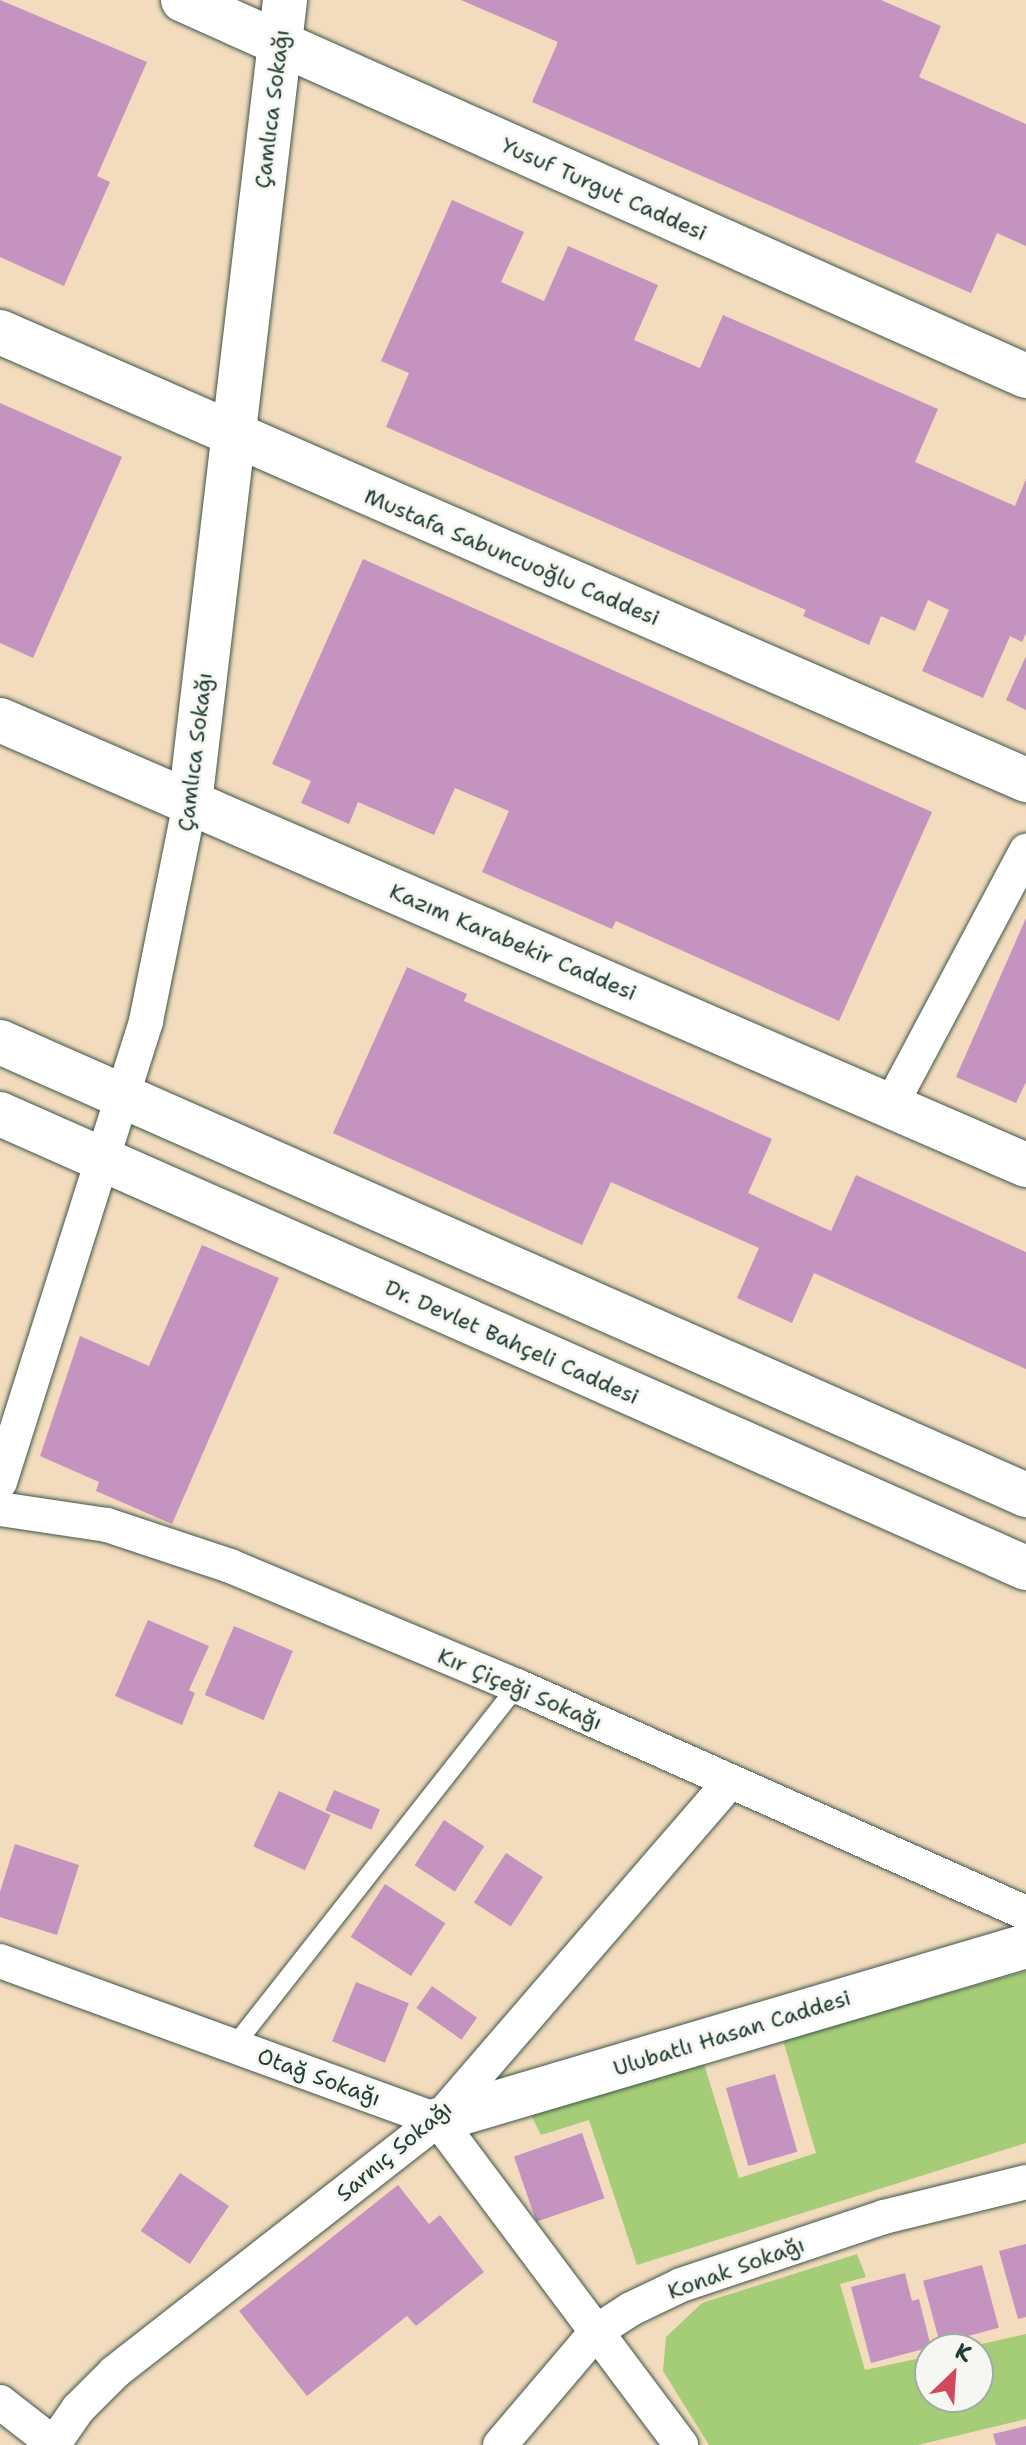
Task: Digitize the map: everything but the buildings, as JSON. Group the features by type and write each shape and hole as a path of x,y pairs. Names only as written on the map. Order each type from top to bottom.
{"street":[{"name":"Yusuf Turgut Caddesi","path":"183,0 279,46 1026,376"},
{"name":"Çamlıca Sokağı","path":"0,1482 124,1097 164,952 190,803 285,0"},
{"name":"Mustafa Sabuncuoğlu Caddesi","path":"0,332 234,437 1026,780"},
{"name":"Kazım Karabekir Caddesi","path":"0,720 1026,1165"},
{"path":"891,1105 1026,851"},
{"path":"0,1042 1026,1495"},
{"name":"Dr. Devlet Bahçeli Caddesi","path":"0,1114 1026,1568"},
{"name":"Kır Çiçeği Sokağı","path":"0,1509 107,1525 167,1543 517,1686 1026,1913"},
{"name":"Sarnıç Sokağı","path":"53,2444 78,2409 115,2372 438,2120 730,1782"},
{"name":"Ulubatlı Hasan Caddesi","path":"438,2120 1026,1946"},
{"name":"Otağ Sokağı","path":"0,1961 438,2120"},
{"path":"438,2120 681,2445"},
{"name":"Konak Sokağı","path":"500,2445 597,2331 681,2285 884,2217 1026,2182"},
{"path":"0,2402 53,2444"}],"lane":[{"path":"234,2046 517,1686"}],"green space":[{"path":"1026,1971 1026,2143 637,2265 589,2120 541,2135 528,2109 704,2064 739,2178 816,2153 783,2040"},
{"path":"857,2254 866,2277 840,2284 865,2370 914,2359 914,2413 994,2413 994,2341 1026,2334 1026,2419 918,2445 709,2445 663,2371 666,2337 702,2303"}]}
